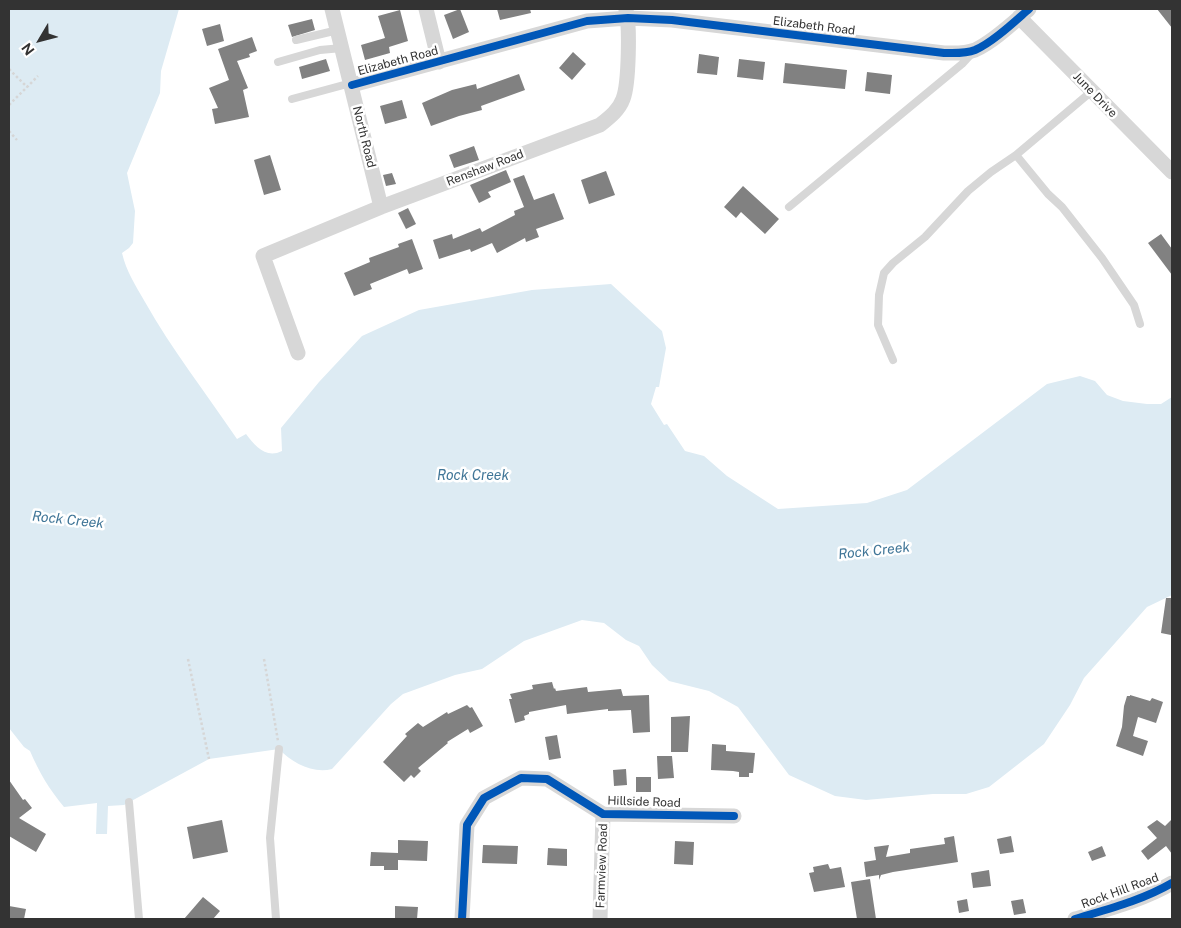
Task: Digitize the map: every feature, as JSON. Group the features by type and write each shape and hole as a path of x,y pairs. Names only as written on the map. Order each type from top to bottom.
{"street":[{"name":"North Road","path":"332,9 382,207"},
{"path":"426,9 439,62"},
{"name":"Elizabeth Road","path":"351,84 587,21 627,13 944,53 963,53 975,50 1024,13"},
{"name":"Renshaw Road","path":"298,353 262,256 382,207 600,125 618,109 624,99 627,13"},
{"name":"June Drive","path":"1024,13 1092,91 1172,172"},
{"name":"Hillside Road","path":"462,919 467,825 484,798 521,778 547,779 603,814 734,816"},
{"name":"Farmview Road","path":"600,919 603,814"},
{"name":"Rock Hill Road","path":"1075,919 1114,907 1162,888 1172,882"}],"lane":[{"path":"296,40 338,30"},
{"path":"278,62 320,50 342,48"},
{"path":"789,207 962,64 975,50"},
{"path":"292,99 351,84"},
{"path":"893,360 878,325 879,295 884,273 893,263 925,237 968,191 1016,155 1092,91"},
{"path":"1016,155 1048,194 1062,206 1096,251 1134,305 1140,324"},
{"path":"276,919 270,838 279,749"},
{"path":"129,802 139,919"}],"path":[{"path":"9,69 27,87"},
{"path":"9,105 38,76"},
{"path":"9,131 17,140"},
{"path":"264,658 279,749"},
{"path":"188,659 209,759"}],"water":[{"name":"Rock Creek","path":"9,9 179,9 161,71 160,93 127,173 135,211 133,243 122,253 126,266 155,320 237,439 246,434 261,450 271,453 282,451 281,428 319,382 362,336 419,310 532,290 611,284 662,331 666,348 659,387 656,387 651,404 664,425 667,424 685,451 704,456 727,476 778,509 867,503 907,490 1047,384 1080,376 1095,381 1107,395 1123,401 1161,404 1172,397 1172,595 1147,607 1084,678 1070,705 1044,744 989,787 966,794 933,794 866,800 835,796 789,775 738,707 709,691 669,681 652,665 639,646 626,640 604,623 582,620 524,641 482,669 455,675 403,694 391,704 332,769 310,769 296,763 279,749 209,759 124,805 108,806 107,834 96,834 97,803 64,807 45,780 30,751 24,747 9,728"}],"building":[{"path":"460,9 469,32 453,39 444,15"},
{"path":"497,9 530,9 531,13 500,20"},
{"path":"1157,9 1172,9 1172,28"},
{"path":"400,10 408,41 389,47 390,53 365,60 361,45 385,38 378,16"},
{"path":"312,19 315,30 292,37 288,25"},
{"path":"220,24 224,41 207,46 202,29"},
{"path":"252,37 257,51 249,54 250,57 237,61 248,88 243,90 249,117 215,124 212,109 218,108 209,88 229,80 218,49"},
{"path":"573,52 586,64 572,80 559,68"},
{"path":"699,54 719,57 717,75 697,73"},
{"path":"326,59 330,71 302,79 299,67"},
{"path":"739,59 765,62 763,80 737,77"},
{"path":"785,63 847,70 845,89 783,83"},
{"path":"867,72 892,75 890,94 865,91"},
{"path":"519,74 525,90 481,106 482,110 431,126 422,103 452,90 476,84 477,89"},
{"path":"402,100 407,118 385,124 380,106"},
{"path":"474,146 479,160 454,168 449,155"},
{"path":"270,155 281,190 264,195 254,160"},
{"path":"506,170 511,182 488,192 491,197 479,203 470,185"},
{"path":"606,171 615,195 589,204 581,180"},
{"path":"392,173 396,184 386,186 383,175"},
{"path":"524,175 534,200 554,193 564,219 536,229 539,237 526,242 525,238 497,253 492,243 471,252 470,249 439,259 433,240 452,234 453,239 480,228 482,232 515,215 514,211 524,207 513,179"},
{"path":"743,186 779,219 765,234 741,212 736,218 724,207"},
{"path":"408,208 416,224 406,229 398,213"},
{"path":"1161,234 1172,249 1172,275 1148,243"},
{"path":"412,239 423,269 409,274 407,269 370,284 372,289 354,296 344,273 370,262 369,258 399,247 398,244"},
{"path":"1166,598 1172,598 1171,635 1161,633"},
{"path":"552,682 556,691 587,687 588,692 621,689 623,696 649,695 650,732 633,733 631,710 608,711 608,709 567,714 566,705 529,712 529,714 524,716 525,720 515,723 509,699 512,699 510,694 533,689 532,685"},
{"path":"1130,695 1150,701 1152,698 1163,702 1156,723 1138,717 1133,736 1148,741 1143,756 1116,746 1122,727 1124,706 1127,696"},
{"path":"467,705 470,708 472,707 483,726 470,733 468,729 447,742 418,768 421,771 414,778 411,775 404,782 383,762 407,736 405,734 418,723 423,727 447,712 448,714"},
{"path":"690,716 688,752 671,752 671,717"},
{"path":"557,735 561,758 549,760 545,737"},
{"path":"712,744 726,745 726,751 755,753 753,773 749,773 749,777 739,777 739,772 711,770"},
{"path":"657,756 672,756 674,778 658,779"},
{"path":"626,769 627,785 614,786 613,770"},
{"path":"636,777 651,777 651,792 636,792"},
{"path":"9,780 23,800 25,799 32,808 19,818 46,834 36,852 9,836"},
{"path":"1172,819 1172,854 1166,846 1148,860 1141,851 1157,838 1147,827 1157,820 1165,826"},
{"path":"222,820 228,852 193,859 187,827"},
{"path":"954,836 958,862 893,872 881,875 879,880 879,875 866,877 864,862 876,860 874,847 889,845 886,857 910,853 910,849 945,844 944,838"},
{"path":"1011,836 1014,852 1000,854 997,839"},
{"path":"398,840 428,841 427,861 398,860 398,870 384,870 384,866 370,866 371,852 398,853"},
{"path":"675,841 694,842 693,865 674,864"},
{"path":"483,845 518,846 517,864 482,863"},
{"path":"1102,846 1106,856 1092,861 1088,852"},
{"path":"548,848 567,849 567,866 547,865"},
{"path":"828,864 830,869 841,867 845,887 814,892 809,873 814,872 813,867"},
{"path":"989,870 991,886 973,888 971,873"},
{"path":"870,879 876,919 857,919 851,882"},
{"path":"203,897 220,911 213,919 184,919"},
{"path":"967,899 969,911 959,913 957,901"},
{"path":"1023,899 1026,913 1014,915 1011,901"},
{"path":"9,906 26,909 24,919 9,919"},
{"path":"395,906 418,907 417,919 395,919"}],"cycle path":[{"path":"352,85 587,21 628,18 672,20 944,53 960,53 975,50 989,42 1029,9"},
{"path":"462,919 467,825 484,798 521,778 547,779 603,814 734,816"},
{"path":"1075,919 1113,908 1172,883"}]}
